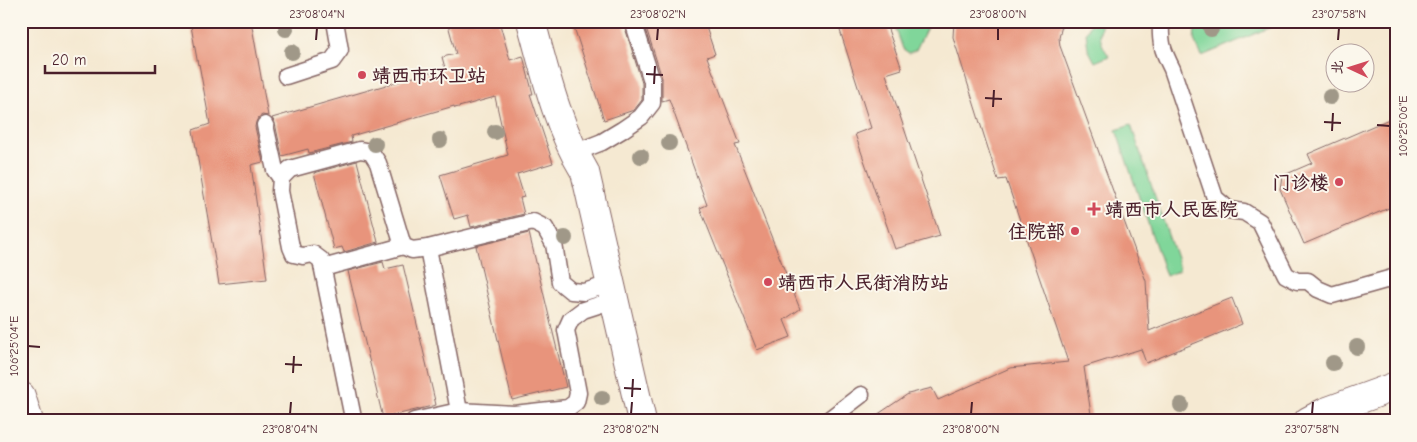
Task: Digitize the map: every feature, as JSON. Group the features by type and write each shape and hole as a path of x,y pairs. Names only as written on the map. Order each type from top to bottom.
{"street":[{"path":"531,21 550,90 574,153 585,172 642,421"},
{"path":"1308,421 1325,412 1396,386"},
{"path":"21,396 29,421"}],"lane":[{"path":"286,76 332,61 340,50 335,21"},
{"path":"574,153 602,142 622,130 641,117 652,103 652,81 632,21"},
{"path":"1162,21 1160,41 1172,69 1215,198 1228,210 1244,212 1260,222 1286,275 1296,282 1308,280 1318,289 1332,295 1396,277"},
{"path":"265,125 275,170 281,178"},
{"path":"355,421 324,268 321,260 313,254 304,256 294,254 290,247 280,191 281,178 290,168 360,150 371,152 378,163 403,246"},
{"path":"324,268 403,246 412,250 428,248 533,222 545,228 554,244 560,282 571,291 612,292"},
{"path":"428,248 459,411"},
{"path":"414,421 459,411 514,414 568,408 576,402 578,393 566,330 571,319 612,292"},
{"path":"827,421 861,395"}],"green space":[{"path":"893,21 930,21 916,50 909,53 903,49"},
{"path":"1092,21 1103,21 1100,31 1101,39 1109,56 1095,62 1088,49 1086,33"},
{"path":"1196,21 1285,21 1202,56 1194,40"},
{"path":"1131,125 1180,270 1166,276 1116,130"}],"building":[{"path":"207,21 251,21 268,116 262,115 258,118 255,127 263,162 251,165 267,279 219,284 193,130 210,124 191,26"},
{"path":"447,21 499,21 510,60 523,56 533,94 530,94 553,163 517,174 524,197 520,198 524,214 471,227 468,215 454,219 440,175 508,155 495,97 455,108 454,106 351,136 352,142 309,153 308,149 282,156 275,123 272,118 445,68 442,57 456,54"},
{"path":"572,21 623,21 642,83 642,100 634,110 604,120"},
{"path":"644,21 704,21 715,54 707,57 740,144 735,145 800,309 784,320 791,337 757,350 700,208 707,205 669,99 662,101 662,78"},
{"path":"837,21 885,21 902,69 886,74 940,236 895,249 855,134 871,128"},
{"name":"住院部","path":"954,21 1063,21 1059,38 1060,46 1146,281 1149,331 1232,298 1242,324 1146,363 1141,349 1084,367 1092,421 868,421 908,394 932,388 938,400 1010,368 1068,362 1006,179 998,180 953,37"},
{"name":"门诊楼","path":"1396,116 1396,205 1304,244 1280,189 1282,176 1312,163 1308,154"},
{"path":"357,161 378,242 344,252 342,247 334,249 314,173"},
{"path":"529,233 566,387 512,400 476,246"},
{"path":"383,262 385,269 403,265 436,405 383,418 348,271"}],"place":[{"name":"靖西市环卫站","path":"362,75"},
{"name":"门诊楼","path":"1339,182"},
{"name":"靖西市人民医院","path":"1094,209"},
{"name":"住院部","path":"1075,231"},
{"name":"靖西市人民街消防站","path":"768,282"}]}
